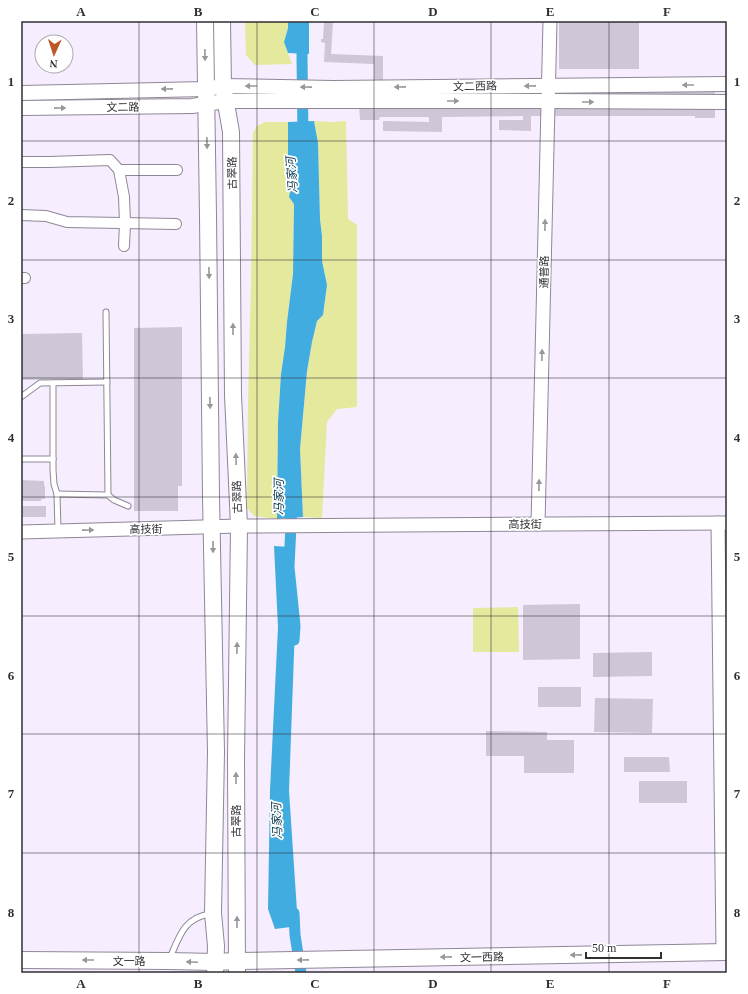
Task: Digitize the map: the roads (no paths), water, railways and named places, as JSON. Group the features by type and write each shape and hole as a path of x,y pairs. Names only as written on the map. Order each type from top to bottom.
{"main road":[{"name":"古翠路","path":"205,21 216,752 214,913 216,946 215,968"},
{"name":"古翠路","path":"222,21 224,94 231,132 233,395 239,526 236,759 236,967"},
{"name":"文二西路","path":"224,94 279,86 333,88 727,84"},
{"name":"文二路","path":"21,93 206,96 224,94"},
{"name":"文二西路","path":"224,94 278,102 727,102"},
{"name":"文二路","path":"21,108 192,106 206,96"},
{"name":"文一西路","path":"236,967 273,960 725,952"},
{"name":"文一路","path":"21,960 169,961 215,968 236,967"}],"street":[{"name":"通普路","path":"538,524 550,21"},
{"path":"21,162 110,160 119,170 124,197 124,246"},
{"path":"119,170 177,170"},
{"path":"21,215 46,216 67,222 176,224"},
{"name":"高技街","path":"21,532 239,526 723,523"},
{"path":"723,523 725,952"}],"lane":[{"path":"106,312 108,495"},
{"path":"21,397 40,383 107,382"},
{"path":"53,383 52,459 54,484 57,494 58,531"},
{"path":"21,459 52,459"},
{"path":"57,494 108,495 114,500 128,506"},
{"path":"169,961 179,937 186,926 196,917 214,913"}],"water":[{"path":"288,21 309,21 309,54 288,53 284,42 288,28"},
{"path":"314,121 318,143 322,261 327,285 323,315 317,321 307,371 300,449 303,517 277,519 278,422 281,374 293,274 294,204 289,197 291,187 288,158 288,122"},
{"path":"274,546 290,547 289,567 295,626 289,791 298,926 275,929 268,909 270,790 278,627"}],"waterway":[{"name":"冯家河","path":"303,21 303,136"},
{"name":"冯家河","path":"292,504 289,567 295,626 294,640"},
{"name":"冯家河","path":"294,913 295,935 301,973"}]}
